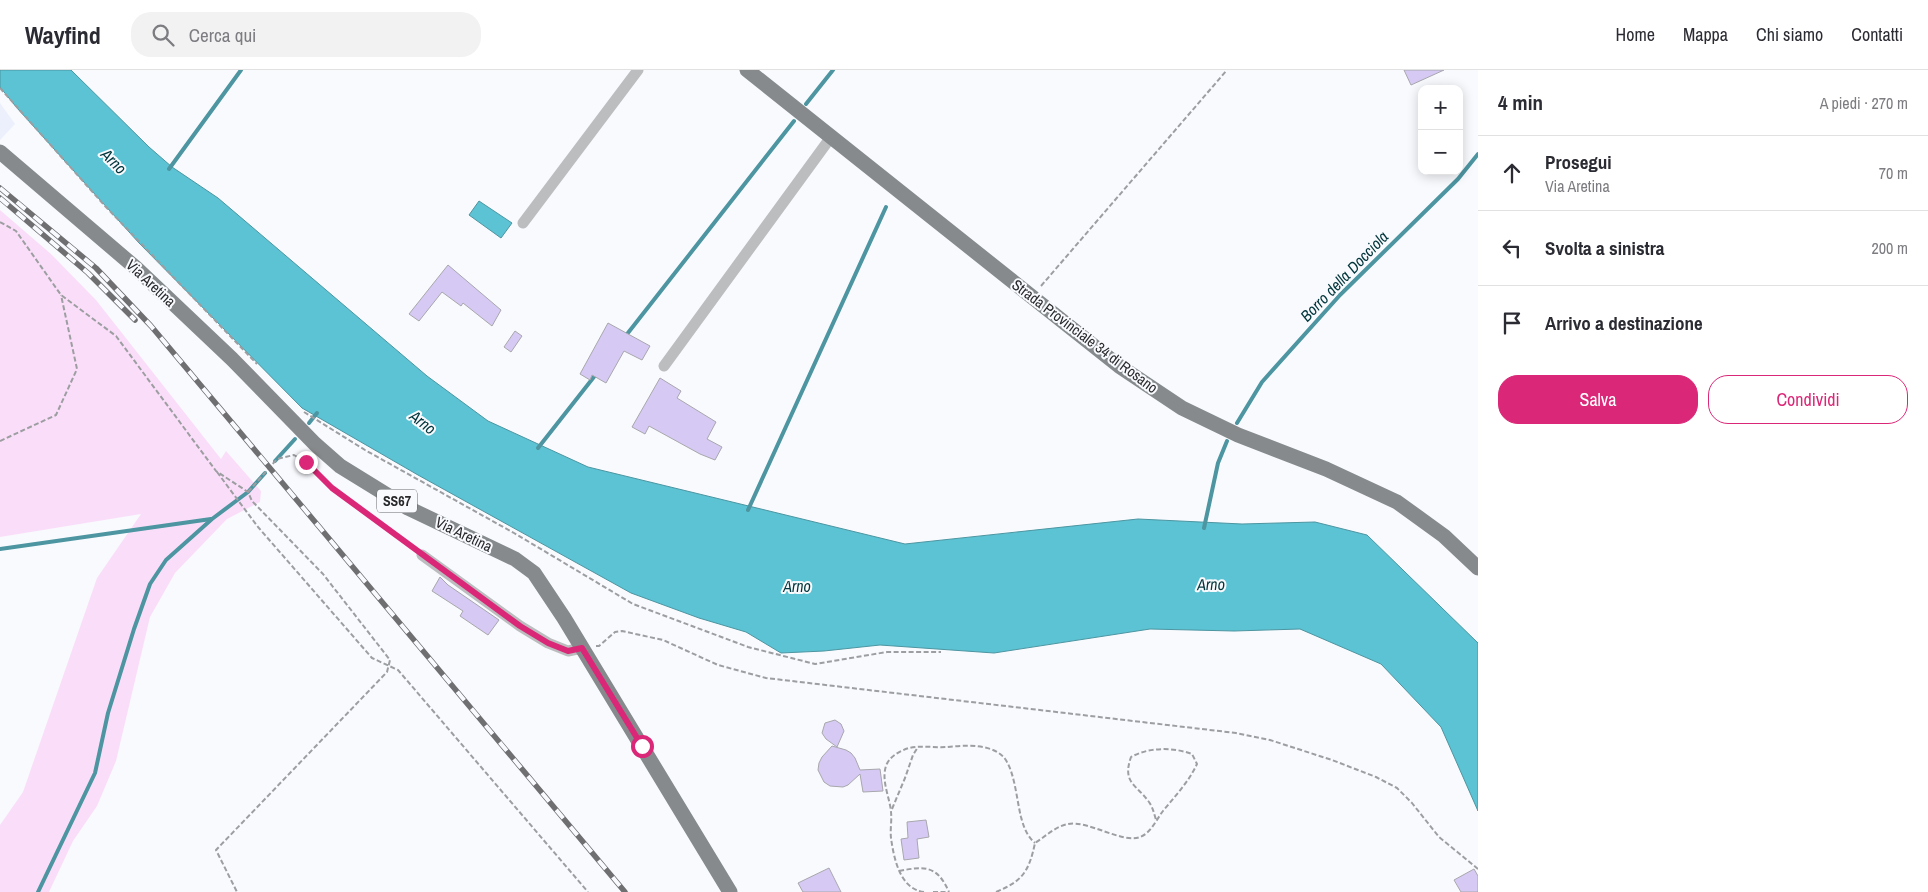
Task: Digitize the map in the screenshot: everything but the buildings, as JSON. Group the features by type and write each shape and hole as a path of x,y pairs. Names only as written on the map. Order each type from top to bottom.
{"main road":[{"name":"Strada Provinciale 34 di Rosano","path":"747,70 1119,366 1182,408 1238,435 1326,468 1398,502 1444,536 1478,568"},
{"name":"Via Aretina","path":"0,152 136,268 232,359 315,444 340,466 408,508 515,559 534,573 549,592 730,892"}],"street":[{"path":"523,223 638,70"},
{"path":"664,366 831,137"},
{"path":"422,555 520,626 548,643 568,651 582,648"}],"path":[{"path":"1032,297 1227,70"},
{"path":"0,88 105,206 261,368"},
{"path":"0,222 16,231 61,295 116,336 265,534 372,658 398,670 588,892"},
{"path":"0,441 56,415 77,369 61,295"},
{"path":"303,412 365,450 514,533 633,604 748,647 815,664 887,652 941,652"},
{"path":"248,492 277,459 294,455 306,462 332,488 422,555"},
{"path":"216,471 248,492 252,501 323,574 390,660 387,672 216,850 237,892"},
{"path":"582,648 599,646 615,632 622,631 663,640 718,665 766,678 1226,732 1270,740 1332,760 1376,777 1397,788 1412,803 1439,837 1478,869"},
{"path":"924,892 914,891 899,872 891,838 891,810 886,766 899,752 918,748 960,746 982,747 997,752 1007,760 1028,838 1035,843"},
{"path":"891,810 906,778 913,755 918,748"},
{"path":"996,892 1012,886 1025,874 1035,843 1057,828 1069,823 1080,824 1126,838 1140,838 1150,829 1191,776 1197,764 1192,754 1180,750 1142,751 1131,757 1127,768 1130,779 1134,788 1147,800 1153,809 1156,820"},
{"path":"899,872 919,868 931,869 943,879 949,892 933,892"}],"shaded area":[{"path":"0,103 15,124 0,140"},
{"path":"0,210 51,254 96,300 221,459 226,451 261,491 260,502 227,519 175,573 150,617 116,761 97,806 73,841 49,892 0,892 0,825 23,792 97,578 141,514 0,537"}],"water":[{"name":"Arno","path":"0,70 71,70 149,147 172,167 218,198 427,376 488,421 588,467 905,544 1138,519 1242,524 1315,522 1367,535 1478,643 1478,811 1441,727 1381,664 1300,629 1234,631 1150,629 994,653 880,645 781,653 746,632 699,618 631,593 418,475 302,408 139,243 17,108 0,87"},
{"path":"479,201 512,223 501,238 469,215"}],"waterway":[{"path":"169,169 241,70"},
{"path":"806,104 833,70"},
{"path":"624,338 794,121"},
{"name":"Borro della Docciola","path":"1237,423 1262,382 1340,295 1458,179 1478,154"},
{"path":"748,510 886,207"},
{"path":"538,448 597,373"},
{"path":"309,423 317,413"},
{"path":"275,461 295,439"},
{"name":"Borro della Docciola","path":"1204,528 1218,463 1227,441"},
{"path":"38,892 95,773 108,713 150,584 166,560 212,519 248,492 265,473"},
{"path":"0,549 211,519"}],"railway":[{"path":"0,188 96,268 151,326 625,892"},
{"path":"0,198 88,273 135,320"}],"route":[{"path":"306,462 332,488 520,626 548,643 568,651 582,648 642,746"}]}
